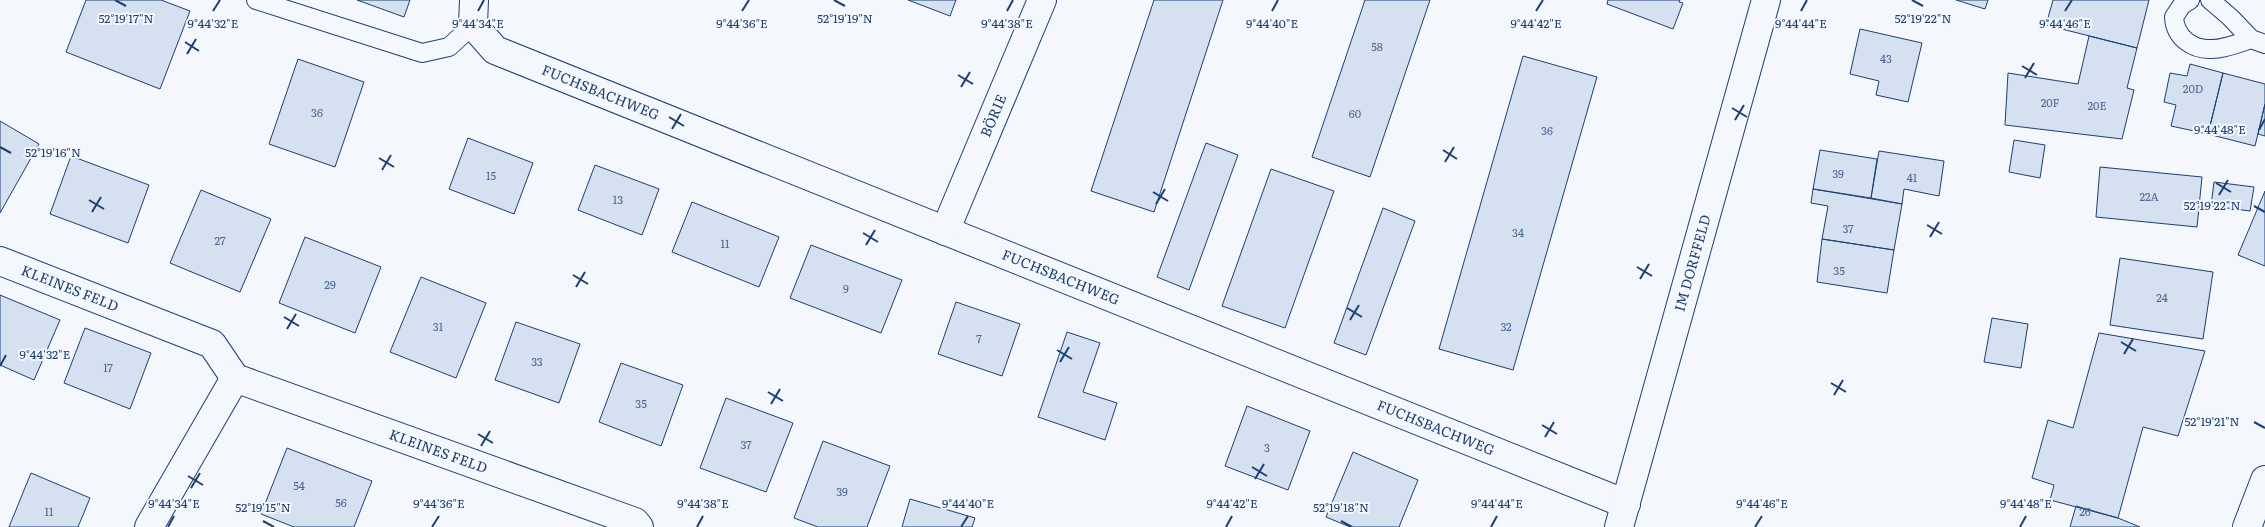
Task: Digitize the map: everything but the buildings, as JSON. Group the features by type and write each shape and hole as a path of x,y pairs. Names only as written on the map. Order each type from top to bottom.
{"street":[{"name":"BÖRIE","path":"945,231 1042,0"},
{"name":"IM DORFFELD","path":"1622,516 1766,0"},
{"name":"FUCHSBACHWEG","path":"474,13 495,50 945,231 1622,516"},
{"name":"KLEINES FELD","path":"0,261 212,344 235,378 635,522 640,527"},
{"path":"148,527 235,378"},
{"path":"2247,527 2265,480"}],"lane":[{"path":"256,0 422,53 449,47 474,13"},
{"path":"2190,0 2182,5 2174,18 2177,31 2188,43 2197,47 2214,50 2258,42"},
{"path":"2210,0 2258,42"}]}
